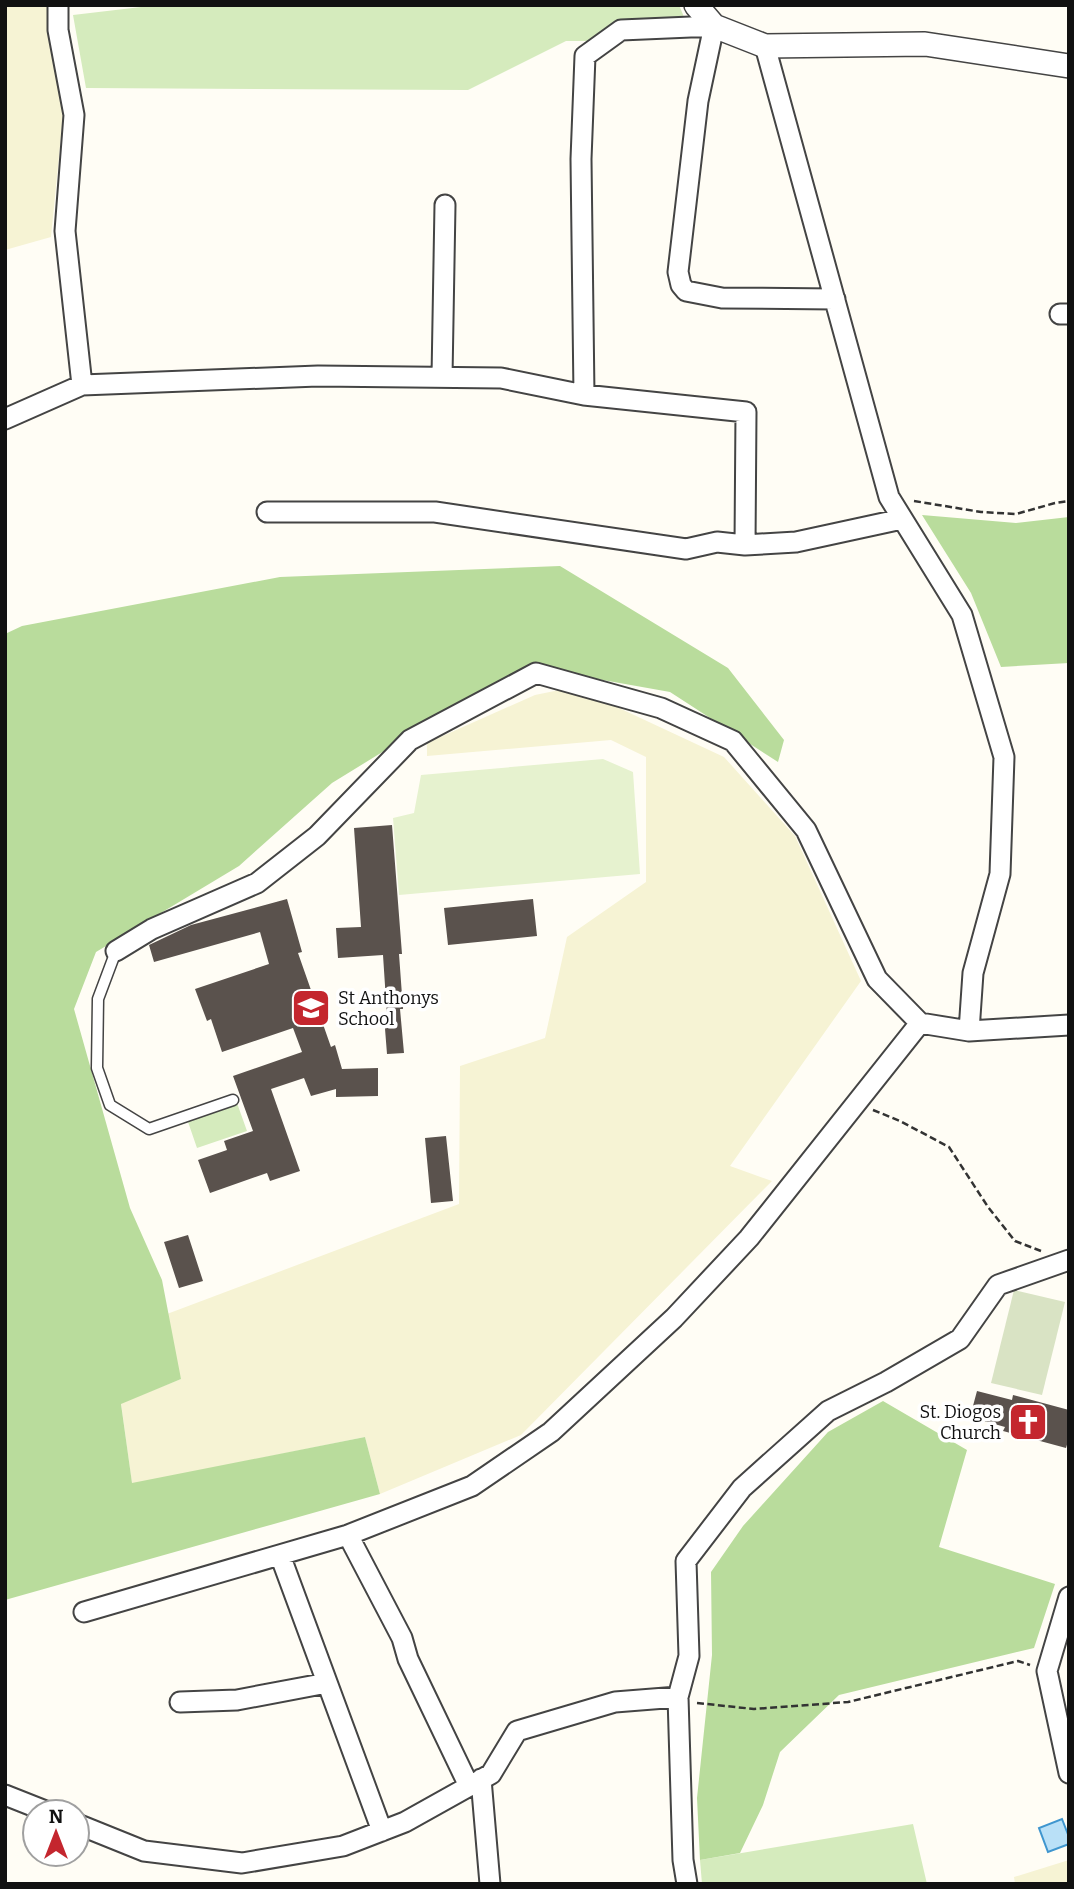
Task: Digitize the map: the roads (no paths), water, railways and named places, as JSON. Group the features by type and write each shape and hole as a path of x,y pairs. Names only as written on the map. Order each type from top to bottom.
{"street":[{"path":"58,5 58,30 74,116 65,231 82,385"},
{"path":"696,5 714,26"},
{"path":"714,26 698,101 678,272 681,285 686,291 722,298 835,299"},
{"path":"584,395 581,159 585,56 621,30 714,26 765,46 925,44 1069,66"},
{"path":"765,46 889,497 962,615 1004,757 1000,874 973,973 969,1031"},
{"path":"442,377 445,205"},
{"path":"5,419 82,385 318,376 501,378 584,395 746,412 745,545"},
{"path":"267,512 435,512 687,549 717,542 745,545 796,542 902,519"},
{"path":"116,951 152,929 257,883 317,836 410,740 536,673 661,708 733,741 806,830 877,979 920,1023 969,1031 1069,1025"},
{"path":"84,1612 348,1535 472,1486 551,1432 674,1318 749,1238 920,1023"},
{"path":"687,1884 683,1860 678,1699 688,1656 686,1561 743,1488 828,1411 886,1382 960,1339 998,1285 1068,1260"},
{"path":"348,1535 402,1638 408,1659 475,1782 490,1884"},
{"path":"280,1555 382,1831"},
{"path":"1069,1597 1059,1643 1047,1671 1069,1773"},
{"path":"180,1702 237,1700 327,1683"},
{"path":"91,1830 144,1851 242,1863 343,1846 405,1822 491,1774 517,1731 615,1702 678,1699"}],"lane":[{"path":"116,951 98,999 97,1068 110,1105 149,1129 233,1100"}],"water":[{"path":"1062,1819 1069,1844 1048,1852 1039,1828"}],"place":[{"name":"St Anthonys School","path":"311,1008"},
{"name":"St. Diogos Church","path":"1028,1422"}]}
